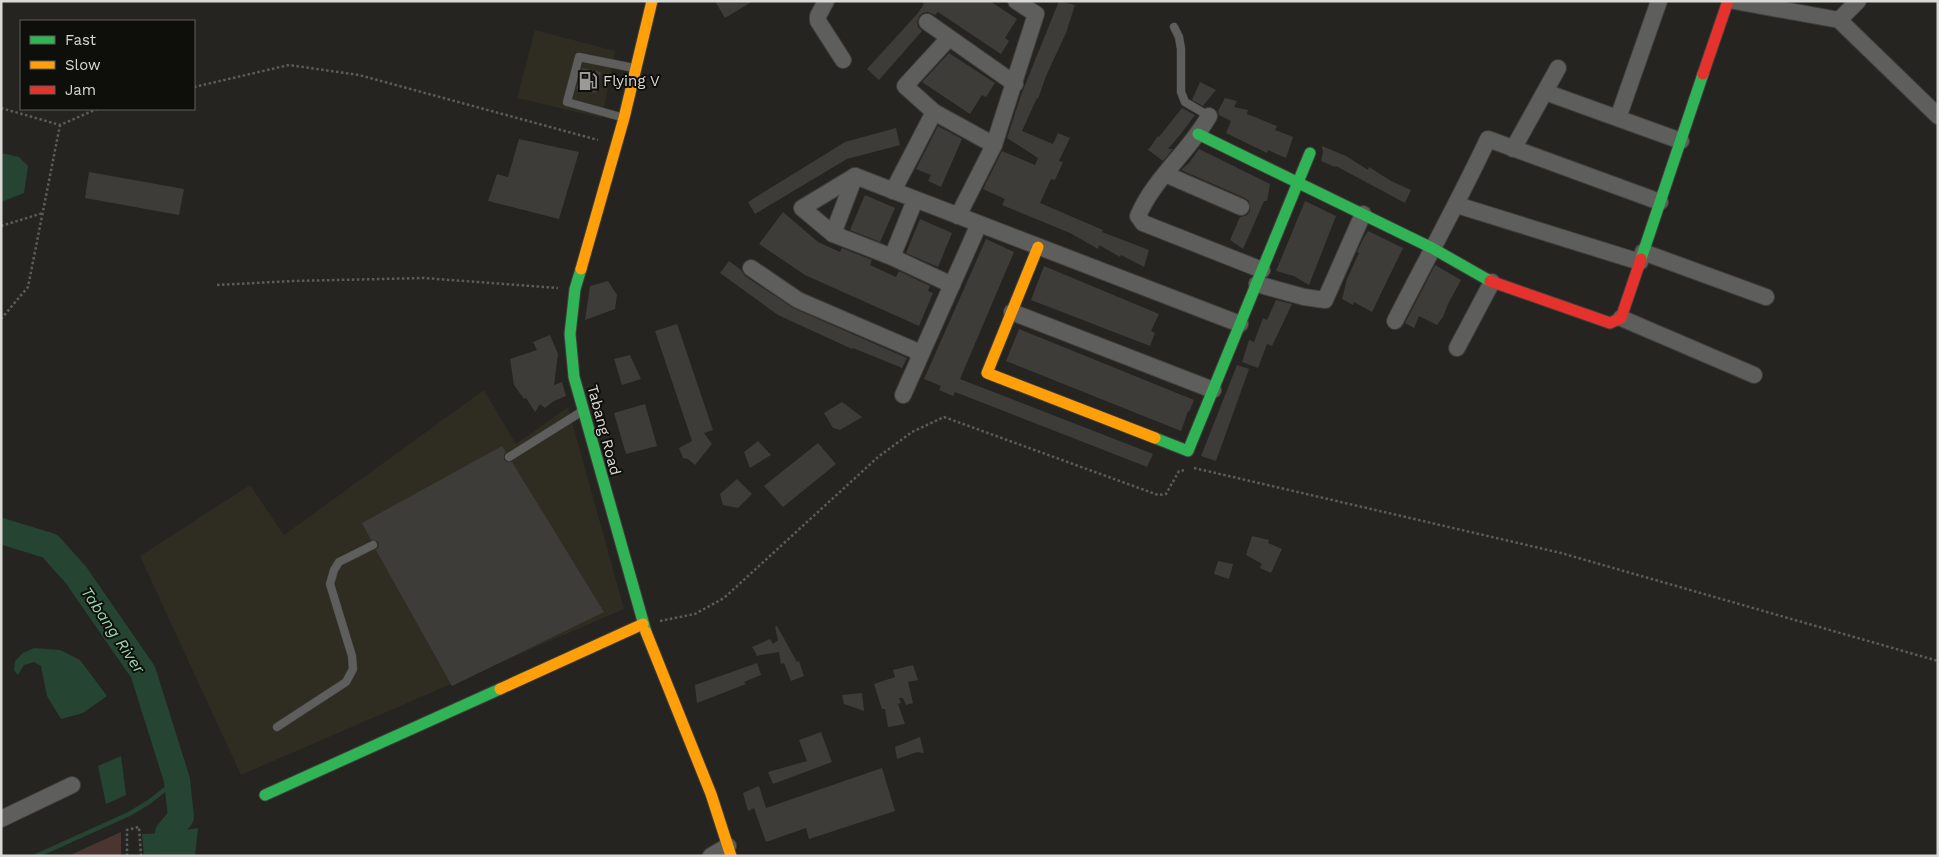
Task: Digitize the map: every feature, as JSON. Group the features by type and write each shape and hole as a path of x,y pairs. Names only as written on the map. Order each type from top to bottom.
{"street":[{"name":"Tabang Road","path":"652,1 624,118 575,290 570,334 574,377 643,624 711,794 730,851"},
{"path":"826,1 818,16 818,21 842,60"},
{"path":"958,216 994,145 1038,8 1016,1"},
{"path":"1618,118 1659,1"},
{"path":"1198,134 1432,248 1492,282 1610,323 1621,318 1728,1"},
{"path":"1734,1 1839,20 1938,116"},
{"path":"1839,20 1858,1"},
{"path":"926,22 1015,84"},
{"path":"949,38 905,86 934,112 994,145"},
{"path":"1513,149 1558,68"},
{"path":"1545,92 1681,141"},
{"path":"893,191 934,112"},
{"path":"1209,116 1198,134 1165,174 1141,208 1138,216 1143,223 1304,297 1325,300 1363,214"},
{"path":"1395,321 1432,248 1457,205 1488,140 1660,202"},
{"path":"1038,247 987,373 1188,451 1310,153"},
{"path":"1165,174 1241,207"},
{"path":"855,176 1240,324"},
{"path":"833,234 855,176"},
{"path":"855,176 802,208 833,234 952,285"},
{"path":"892,258 915,200"},
{"path":"1457,205 1641,257 1766,297"},
{"path":"903,395 979,224"},
{"path":"751,268 798,300 921,353"},
{"path":"1457,348 1492,282"},
{"path":"1012,312 1213,390"},
{"path":"1621,318 1754,375"},
{"path":"265,796 643,624"},
{"path":"1,819 72,786"},
{"path":"711,856 730,851"}],"lane":[{"path":"1174,27 1179,37 1181,48 1181,92 1185,102 1209,116"},
{"path":"624,118 567,102 579,57 636,69"},
{"path":"509,457 583,411"},
{"path":"277,727 346,682 352,668 352,656 330,584 334,570 340,562 374,545"}],"path":[{"path":"195,87 289,65 359,75 617,144"},
{"path":"1,108 60,125 95,110"},
{"path":"1,319 28,287 60,125"},
{"path":"1,226 43,213"},
{"path":"217,285 424,278 575,290"},
{"path":"643,624 695,614 724,598 878,457 912,432 944,417 1158,495 1166,494 1179,471 1193,468 1561,553 1938,661"},
{"path":"127,856 127,830 139,827 142,856"}],"shaded area":[{"path":"535,30 615,51 602,118 517,98"},
{"path":"1,153 19,157 28,166 24,193 1,202"},
{"path":"484,390 516,444 568,407 624,609 241,775 140,556 250,485 284,535"},
{"path":"34,648 60,650 80,660 107,696 83,713 61,719 47,696 41,666 34,662 24,665 18,675 14,670 15,661 23,653"},
{"path":"121,756 126,795 106,804 98,766"},
{"path":"198,828 195,856 144,856 142,834 168,833"},
{"path":"121,832 121,856 68,856"}],"building":[{"path":"715,1 753,1 725,18"},
{"path":"921,1 990,1 1017,19 1005,38 1009,41 1001,54 938,12 935,15 928,12 923,13 919,16 917,22 918,27 922,31 879,80 867,69 918,13 924,4"},
{"path":"1059,1 1075,5 1066,33 1022,131 1053,144 1058,133 1070,138 1059,161 1063,162 1055,180 1051,179 1040,203 1103,230 1102,232 1149,250 1144,267 1121,255 1120,257 1099,245 1098,249 1070,233 1002,205 1005,199 983,189 1002,151 1035,165 1038,158 1007,138 1021,95"},
{"path":"949,53 995,83 986,97 982,95 970,114 922,82"},
{"name":"Flying V","path":"582,68 601,72 596,93 576,89"},
{"path":"1200,82 1216,90 1203,106 1192,100"},
{"path":"1225,98 1237,101 1234,107 1248,110 1247,114 1277,126 1275,130 1293,137 1286,158 1268,150 1267,153 1226,133 1231,121 1219,115 1218,111"},
{"path":"1182,108 1195,115 1168,149 1173,149 1163,161 1147,149 1149,149"},
{"path":"938,126 962,139 941,187 928,181 931,175 916,169"},
{"path":"896,128 900,145 847,159 755,214 748,202 845,142"},
{"path":"519,139 579,152 559,219 488,201 497,174 508,177"},
{"path":"1322,146 1346,156 1368,170 1369,167 1391,181 1411,190 1405,203 1336,166 1321,161"},
{"path":"1199,149 1270,184 1267,201 1264,201 1243,249 1230,240 1240,217 1247,215 1250,211 1249,201 1181,170 1189,163"},
{"path":"89,172 184,189 179,215 85,198"},
{"path":"865,195 895,208 880,242 850,230"},
{"path":"1305,201 1336,216 1309,285 1294,276 1276,271"},
{"path":"783,212 818,242 840,252 842,248 872,260 870,265 896,277 899,271 930,286 928,291 933,293 919,326 805,275 759,244"},
{"path":"920,219 952,233 938,267 906,253"},
{"path":"1368,231 1403,248 1372,312 1354,302 1353,305 1342,299 1347,279 1359,253 1357,252"},
{"path":"986,239 1014,252 960,379 1153,454 1147,467 955,392 953,396 939,390 941,386 924,379"},
{"path":"729,261 741,270 745,276 793,308 907,358 902,368 852,349 778,315 720,273"},
{"path":"1435,265 1461,280 1443,317 1437,325 1419,316 1414,328 1405,323"},
{"path":"1044,266 1159,314 1151,331 1155,333 1150,346 1031,300"},
{"path":"608,281 617,295 615,309 585,320 590,286"},
{"path":"1276,300 1292,304 1272,346 1267,344 1258,368 1242,362 1249,340 1254,342 1263,318 1267,320"},
{"path":"677,324 713,430 704,433 712,444 695,465 688,459 683,458 679,448 692,441 655,331"},
{"path":"1019,329 1194,400 1181,431 1006,361"},
{"path":"550,335 558,354 554,385 562,382 566,396 554,401 545,408 540,404 535,412 514,385 510,359 537,350 533,342"},
{"path":"630,355 641,379 622,385 614,359"},
{"path":"1237,365 1249,369 1216,461 1201,456"},
{"path":"842,402 862,417 840,430 833,428 824,413"},
{"path":"645,404 657,446 626,454 614,413"},
{"path":"758,441 771,455 750,468 744,452"},
{"path":"818,443 836,464 783,507 764,486"},
{"path":"502,446 506,452 504,460 512,462 604,612 452,686 376,550 379,546 378,542 371,540 362,523"},
{"path":"737,479 752,494 738,508 723,505 720,494"},
{"path":"1252,536 1269,540 1268,543 1282,549 1271,573 1260,568 1262,564 1246,555"},
{"path":"1218,561 1233,564 1229,579 1214,574"},
{"path":"777,626 797,662 799,661 804,676 791,681 784,663 781,664 779,652 755,656 757,655 752,647 770,639 773,644 778,640 775,627"},
{"path":"757,663 761,675 744,682 746,684 697,703 695,685"},
{"path":"913,665 918,680 908,682 913,703 906,705 903,698 899,698 901,703 898,704 905,724 888,727 885,709 882,709 874,684 895,677 893,670"},
{"path":"862,693 864,711 844,704 842,695"},
{"path":"821,732 832,762 773,784 768,772 807,761 799,740"},
{"path":"920,737 924,753 917,752 897,759 895,747"},
{"path":"882,768 895,811 809,839 806,828 766,842 754,808 748,811 743,793 759,786 766,808"}],"waterway":[{"name":"Tabang River","path":"1,531 50,546 76,575 143,672 177,780 181,817 168,833 164,856"},
{"path":"36,856 129,814 149,802 177,780"}],"traffic: fast":[{"path":"1641,259 1703,74"},
{"path":"1198,134 1432,248 1490,281"},
{"path":"1155,438 1188,451 1310,153"},
{"path":"581,269 575,289 570,334 574,377 646,632"},
{"path":"265,795 500,689"}],"traffic: slow":[{"path":"581,269 624,118 652,1"},
{"path":"1038,247 987,373 1155,438"},
{"path":"500,689 643,624"},
{"path":"646,632 711,794 731,856"}],"traffic: jam":[{"path":"1703,74 1728,1"},
{"path":"1490,281 1610,323 1621,318 1641,259"}],"place":[{"name":"Flying V","path":"588,81"}]}
